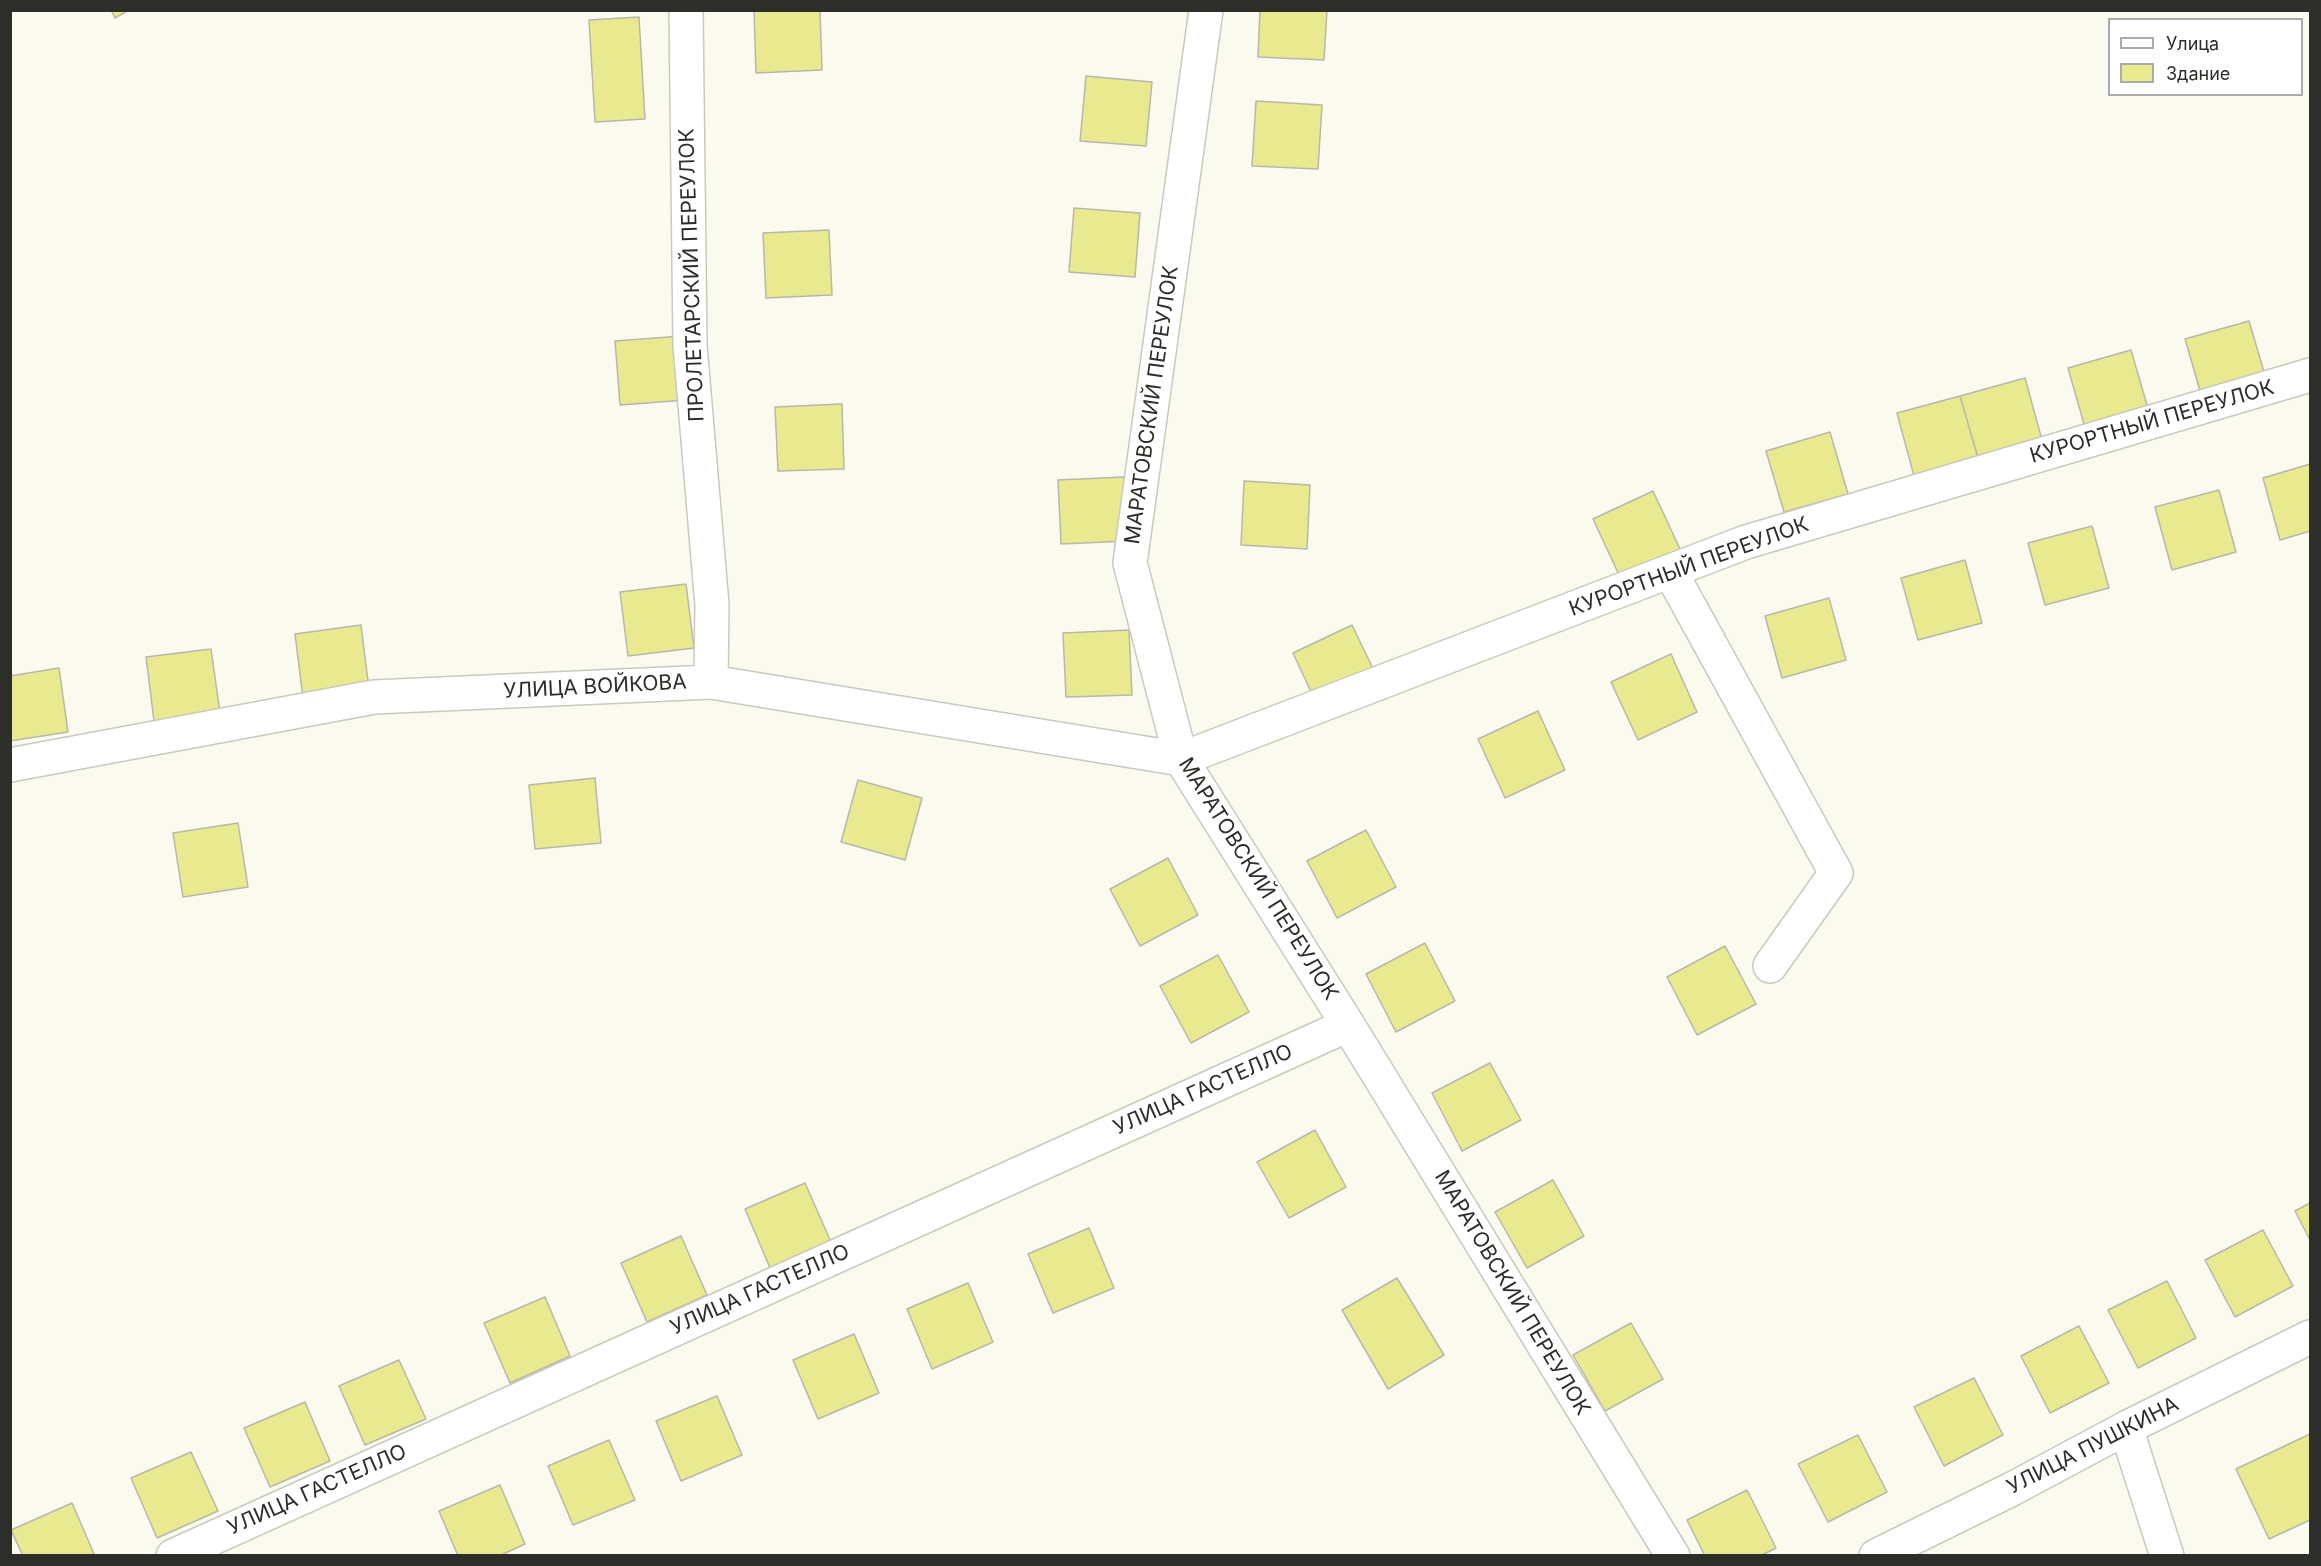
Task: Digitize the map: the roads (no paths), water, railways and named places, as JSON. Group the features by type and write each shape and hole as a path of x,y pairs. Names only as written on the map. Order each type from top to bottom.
{"street":[{"name":"ПРОЛЕТАРСКИЙ ПЕРЕУЛОК","path":"686,10 690,345 712,605 711,682"},
{"name":"МАРАТОВСКИЙ ПЕРЕУЛОК","path":"1206,10 1130,563 1180,759 1348,1025 1673,1556"},
{"name":"КУРОРТНЫЙ ПЕРЕУЛОК","path":"1180,759 1746,542 2310,375"},
{"path":"1670,571 1836,873 1770,966"},
{"name":"УЛИЦА ВОЙКОВА","path":"10,765 374,697 711,682 1180,759"},
{"name":"УЛИЦА ГАСТЕЛЛО","path":"172,1556 1348,1025"},
{"name":"УЛИЦА ПУШКИНА","path":"1876,1556 2310,1337"},
{"path":"2126,1428 2167,1556"}]}
